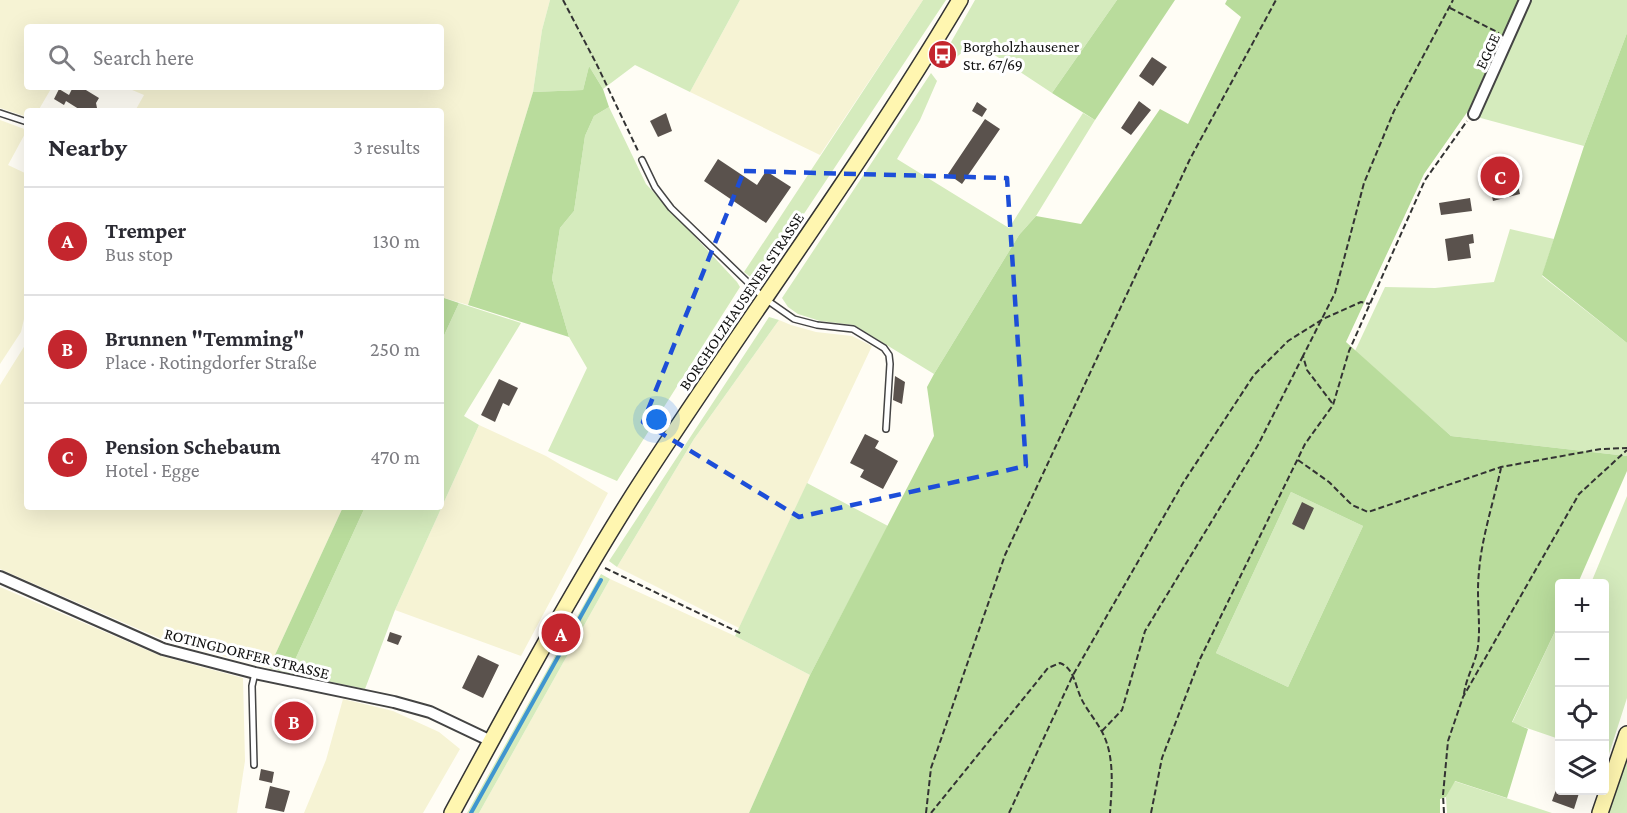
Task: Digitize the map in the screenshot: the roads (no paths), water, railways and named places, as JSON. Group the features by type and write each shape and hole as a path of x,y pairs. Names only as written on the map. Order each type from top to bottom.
{"main road":[{"name":"BORGHOLZHAUSENER STRASSE","path":"452,813 592,562 633,495 851,171 926,57 960,0"},
{"path":"1600,813 1627,734"}],"street":[{"name":"EGGE","path":"1474,114 1525,0"},
{"name":"ROTINGDORFER STRASSE","path":"0,577 163,649 255,673 394,702 430,712 491,741"}],"lane":[{"path":"0,113 24,121"},
{"path":"642,160 655,187 671,208 764,298 794,319 817,325 853,329 884,348 889,355 890,364 886,429"},
{"path":"254,765 252,686 255,673"}],"waterway":[{"path":"471,813 601,580"}],"place":[{"name":"Borgholzhausener Str. 67/69","path":"942,55"},
{"name":"Pension Schebaum","path":"1500,176"},
{"name":"Tremper","path":"561,633"},
{"name":"Brunnen \"Temming\"","path":"294,721"}]}
